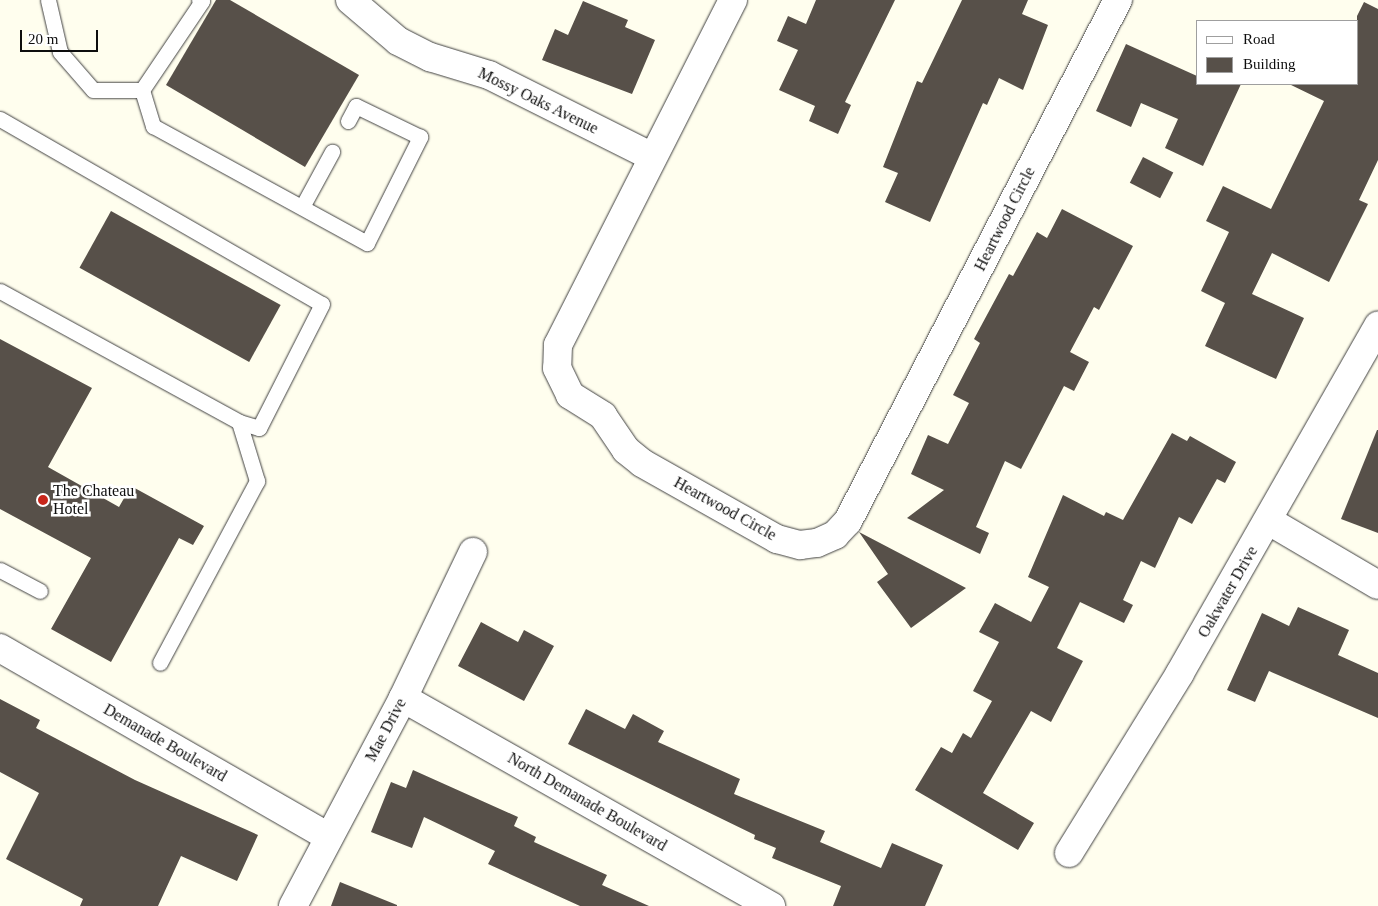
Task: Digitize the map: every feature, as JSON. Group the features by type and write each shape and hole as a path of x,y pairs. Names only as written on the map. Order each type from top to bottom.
{"street":[{"name":"Mossy Oaks Avenue","path":"350,0 398,41 430,57 489,75 652,157"},
{"name":"Heartwood Circle","path":"732,0 558,345 560,379 578,403 603,416 626,450 642,463 777,539 800,545 817,543 835,535 848,521 1118,0"},
{"name":"Oakwater Drive","path":"1069,853 1269,521 1378,326"},
{"path":"1269,521 1378,585"},
{"name":"Mae Drive","path":"293,906 403,698 474,552"},
{"name":"Demanade Boulevard","path":"0,648 329,837"},
{"name":"North Demanade Boulevard","path":"403,698 771,906"}],"lane":[{"path":"48,0 60,52 93,90 142,90"},
{"path":"142,90 202,2 199,0"},
{"path":"142,90 153,126 367,243 420,137 356,106 348,121"},
{"path":"0,119 322,304 260,428 239,422 0,291"},
{"path":"302,207 332,152"},
{"path":"160,663 256,481 239,422"},
{"path":"0,570 40,591"}],"building":[{"path":"216,0 230,0 359,75 305,167 166,85"},
{"path":"816,0 895,0 845,102 851,105 838,134 809,121 815,106 779,90 798,50 777,41 788,16 806,24"},
{"path":"962,0 1028,0 1022,14 1048,25 1023,90 999,78 987,105 983,103 930,222 885,202 898,173 883,167 917,81 922,83"},
{"path":"583,1 628,20 625,27 655,40 632,94 542,60 555,29 568,35"},
{"path":"1364,2 1378,9 1378,160 1359,200 1368,204 1329,282 1272,253 1252,294 1304,318 1276,379 1205,346 1225,303 1201,291 1229,232 1206,221 1223,186 1271,209 1324,101 1291,85 1358,85 1357,16"},
{"path":"1126,44 1196,76 1196,85 1241,85 1203,166 1165,148 1178,119 1141,103 1131,127 1096,111"},
{"path":"1143,157 1173,172 1160,198 1130,183"},
{"path":"1062,209 1133,246 1099,310 1094,307 1070,352 1089,362 1074,391 1064,386 1021,469 1005,461 976,527 989,533 980,554 907,518 944,490 911,474 928,435 948,444 969,403 953,395 980,343 974,339 1009,274 1013,276 1037,232 1047,238"},
{"path":"111,211 281,305 249,362 79,268"},
{"path":"0,339 92,388 48,467 119,507 131,486 204,526 193,545 179,538 111,662 51,629 91,558 0,509"},
{"path":"1378,430 1378,533 1341,519"},
{"path":"1172,433 1187,441 1190,436 1236,462 1225,483 1217,479 1192,524 1179,517 1155,568 1141,561 1123,600 1133,605 1124,623 1080,602 1057,648 1083,661 1051,722 1031,711 983,793 1034,823 1018,850 915,790 941,747 952,753 963,733 971,738 992,701 973,691 999,642 979,632 995,603 1031,622 1049,587 1028,577 1063,495 1104,516 1106,512 1123,520"},
{"path":"859,532 966,588 911,628 877,582 888,574"},
{"path":"1298,607 1349,630 1338,655 1378,673 1378,718 1269,671 1255,702 1227,690 1262,613 1289,626"},
{"path":"481,622 518,642 524,630 554,646 524,701 458,666"},
{"path":"0,699 40,720 36,728 135,780 258,835 237,881 181,856 158,906 80,906 83,899 6,859 39,793 0,772"},
{"path":"586,709 625,729 633,714 664,731 658,742 740,779 734,794 825,831 820,842 881,868 892,843 943,865 925,906 833,906 841,886 772,858 776,848 754,839 755,835 568,744"},
{"path":"413,770 518,817 514,826 536,837 534,842 607,875 602,885 649,906 580,906 488,864 495,851 424,817 412,848 371,832 391,782 406,788"},
{"path":"340,882 397,905 397,906 331,906"}],"place":[{"name":"The Chateau Hotel","path":"43,500"}]}
